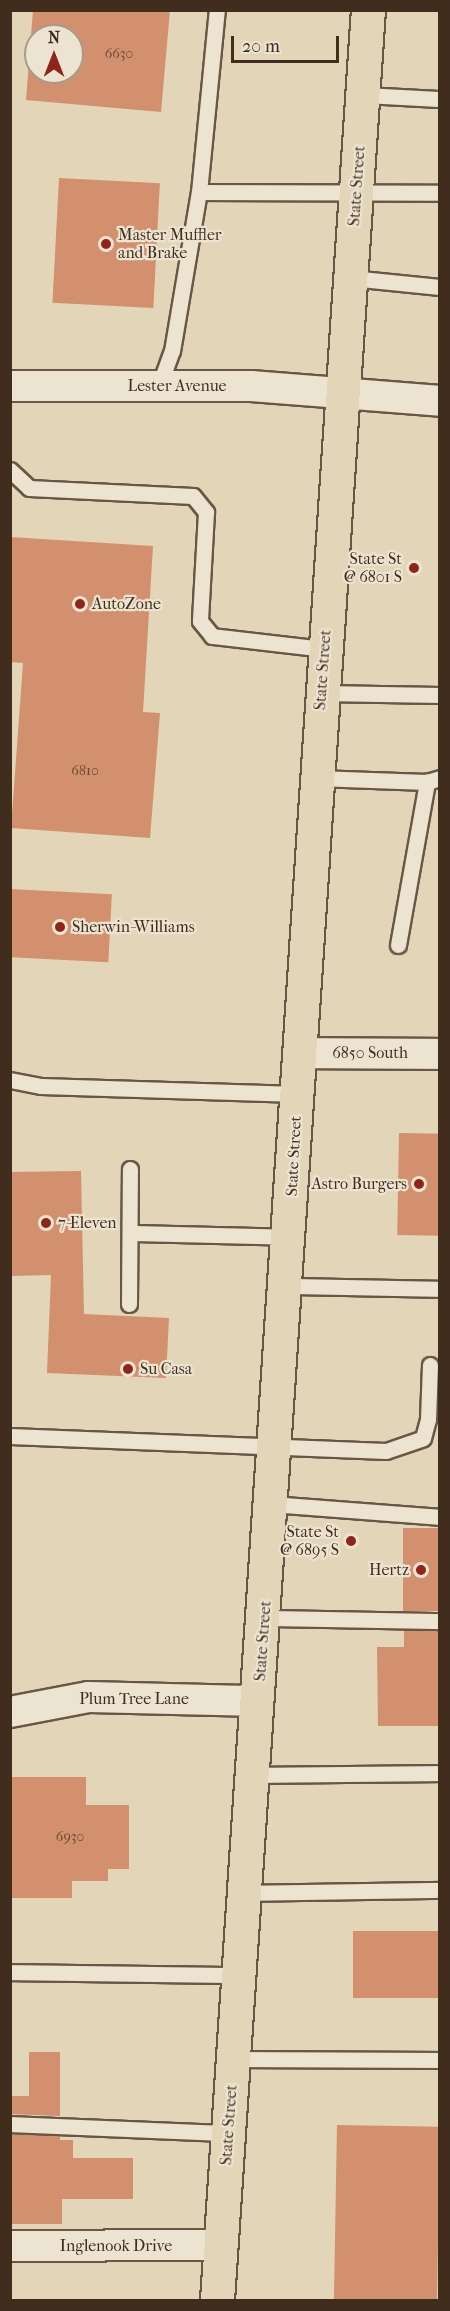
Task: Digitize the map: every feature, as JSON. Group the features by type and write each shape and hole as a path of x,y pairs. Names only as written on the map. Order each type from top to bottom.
{"main road":[{"name":"State Street","path":"217,2301 287,1286 321,693 368,10"}],"street":[{"name":"Lester Avenue","path":"10,386 250,386 440,401"},
{"name":"6850 South","path":"300,1053 440,1054"},
{"name":"Plum Tree Lane","path":"10,1712 89,1697 258,1701"},
{"name":"Inglenook Drive","path":"10,2246 221,2245"}],"lane":[{"path":"159,386 172,351 199,192 217,10"},
{"path":"363,95 440,99"},
{"path":"199,192 357,190 440,193"},
{"path":"351,278 440,287"},
{"path":"10,470 29,488 193,496 206,512 200,621 212,636 324,649"},
{"path":"321,693 440,695"},
{"path":"316,778 433,780 398,945"},
{"path":"10,1080 41,1086 298,1094"},
{"path":"129,1304 130,1169"},
{"path":"131,1233 290,1237"},
{"path":"287,1286 440,1289"},
{"path":"10,1436 386,1451 423,1438 428,1419 430,1365"},
{"path":"272,1504 440,1517"},
{"path":"264,1618 440,1621"},
{"path":"253,1775 440,1773"},
{"path":"245,1893 440,1890"},
{"path":"10,1972 240,1975"},
{"path":"234,2059 440,2060"},
{"path":"10,2124 228,2133"}],"building":[{"path":"33,10 170,10 161,112 26,100 27,84 84,84 84,24 32,24"},
{"name":"Master Muffler and Brake","path":"59,178 160,183 153,308 52,303"},
{"path":"10,537 153,546 143,712 160,713 150,838 11,828 23,663 10,662"},
{"name":"Sherwin-Williams","path":"10,889 112,894 108,962 10,957"},
{"name":"Astro Burgers","path":"399,1133 440,1134 438,1236 397,1235"},
{"path":"81,1171 84,1314 169,1318 166,1378 47,1373 51,1275 10,1276 10,1172"},
{"name":"Hertz","path":"403,1528 440,1528 440,1611 403,1611"},
{"path":"404,1630 440,1631 440,1726 378,1726 377,1647 404,1647"},
{"path":"10,1777 86,1777 86,1805 129,1805 129,1869 108,1869 108,1881 72,1881 72,1898 10,1898"},
{"path":"353,1931 440,1931 440,1998 353,1998"},
{"path":"29,2052 60,2052 60,2116 10,2114 10,2096 29,2096"},
{"path":"337,2125 440,2127 437,2300 334,2300"},
{"path":"10,2134 60,2136 60,2140 73,2140 73,2158 133,2158 133,2199 62,2199 62,2224 10,2224"}],"place":[{"name":"Master Muffler and Brake","path":"106,244"},
{"name":"State St @ 6801 S","path":"414,568"},
{"name":"AutoZone","path":"80,604"},
{"name":"Sherwin-Williams","path":"60,927"},
{"name":"Astro Burgers","path":"419,1184"},
{"name":"7-Eleven","path":"46,1223"},
{"name":"Su Casa","path":"128,1369"},
{"name":"State St @ 6895 S","path":"351,1541"},
{"name":"Hertz","path":"421,1570"}]}
